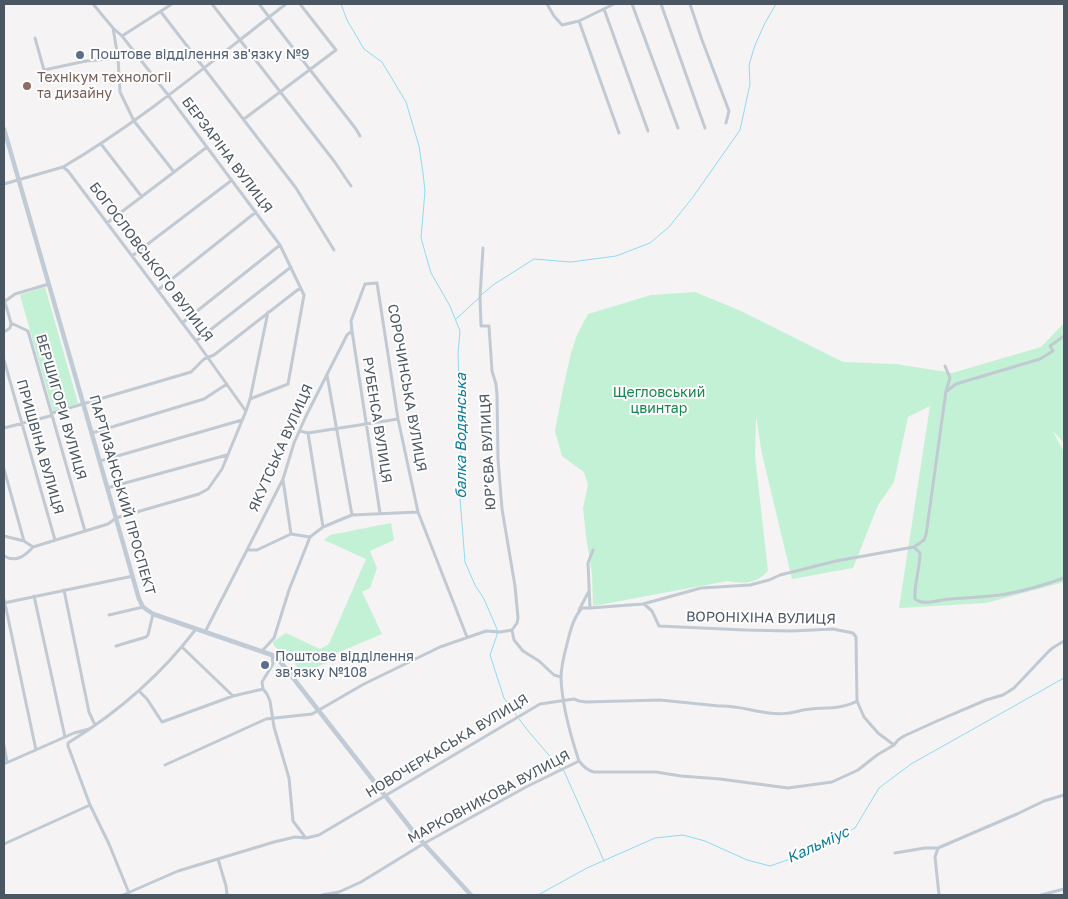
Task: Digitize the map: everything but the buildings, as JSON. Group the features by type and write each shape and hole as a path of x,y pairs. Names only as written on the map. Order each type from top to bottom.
{"street":[{"name":"БЕРЗАРІНА ВУЛИЦЯ","path":"93,4 122,36 168,95 280,245 304,295 288,384 250,399"},
{"path":"122,36 172,4"},
{"path":"212,4 334,161 351,186"},
{"path":"259,4 360,136"},
{"path":"4,184 63,167 101,144 134,121 286,4"},
{"path":"244,120 336,50 300,4"},
{"path":"548,4 554,16 562,25 579,21 614,4"},
{"path":"632,4 678,128"},
{"path":"661,4 705,128"},
{"path":"690,4 728,111 726,123"},
{"path":"604,9 648,131"},
{"path":"161,12 296,188 334,250"},
{"path":"579,21 619,133"},
{"path":"113,28 118,58 120,92 134,121 174,172"},
{"path":"35,38 44,70 86,61 118,58"},
{"name":"ПАРТИЗАНСЬКИЙ ПРОСПЕКТ","path":"4,129 139,599 143,606 153,614 272,655 279,660 423,844 471,895"},
{"path":"101,144 142,196"},
{"path":"107,223 207,147"},
{"name":"БОГОСЛОВСЬКОГО ВУЛИЦЯ","path":"63,167 68,171 158,290 246,411"},
{"path":"132,256 232,180"},
{"path":"158,290 256,212"},
{"path":"182,323 280,245"},
{"name":"ЮР’ЄВА ВУЛИЦЯ","path":"483,248 480,297 481,326 488,326 492,371 496,384 498,459 502,509 516,586 518,618 512,630"},
{"path":"196,341 291,267"},
{"name":"ЯКУТСЬКА ВУЛИЦЯ","path":"205,632 248,550 282,479 294,443 327,374 347,334 352,331 351,321 365,284 377,283"},
{"name":"СОРОЧИНСЬКА ВУЛИЦЯ","path":"377,283 398,419 418,512 467,637"},
{"path":"4,332 10,328 11,323 4,301 15,294 49,284"},
{"path":"4,428 50,416 52,413 191,372 204,359 214,355 300,288"},
{"path":"4,556 9,559 17,559 26,555 33,547 108,524 116,518 208,489 222,469 246,411 268,312"},
{"name":"ВЕРШИГОРИ ВУЛИЦЯ","path":"11,323 28,331 85,531"},
{"name":"РУБЕНСА ВУЛИЦЯ","path":"352,331 380,513"},
{"path":"946,391 956,384 1040,359 1053,351 1050,346 1064,336"},
{"name":"ПРИШВІНА ВУЛИЦЯ","path":"4,360 54,540"},
{"path":"576,615 582,608 643,604 701,588 750,585 780,575 836,561 914,546 924,540 946,391 950,378 945,366"},
{"path":"327,374 352,515"},
{"path":"92,433 204,399 227,384"},
{"path":"300,431 308,433 398,419"},
{"path":"100,461 242,420"},
{"path":"308,433 323,527"},
{"path":"107,488 228,455"},
{"path":"4,469 24,541"},
{"path":"282,479 291,534"},
{"path":"262,652 274,638 289,590 310,537 323,527 352,515 418,512"},
{"path":"248,550 257,550 291,534 310,537"},
{"path":"4,536 24,541 33,547"},
{"path":"914,546 920,553 914,592 915,599 918,602 1002,594 1064,578"},
{"path":"590,608 588,563 593,550"},
{"path":"36,750 4,602 133,576"},
{"path":"579,760 567,723 561,678 563,662 576,615 590,589"},
{"path":"64,590 93,727"},
{"path":"34,596 65,737"},
{"name":"ВОРОНІХІНА ВУЛИЦЯ","path":"643,604 652,611 659,626 790,631 832,629 853,633 856,638 856,701"},
{"path":"109,615 143,606"},
{"path":"116,646 146,637 153,614"},
{"path":"129,893 110,844 90,805 68,743 93,727 139,691 182,647 196,629"},
{"path":"165,765 266,719 312,714 364,684 440,647 486,631 500,632 512,630 514,640 522,651 539,660 554,675 561,678"},
{"name":"МАРКОВНИКОВА ВУЛИЦЯ","path":"322,895 339,892 361,882 423,844 579,760 584,767 594,772 656,772 788,788 832,782 858,770 904,736 970,706 1003,695 1014,688 1049,651 1064,641"},
{"path":"182,647 233,696"},
{"path":"272,655 273,664 262,682 263,689 270,701 274,727 289,778 293,821 306,838"},
{"path":"139,691 147,698 162,722 233,696 263,689"},
{"name":"НОВОЧЕРКАСЬКА ВУЛИЦЯ","path":"124,895 178,871 295,836 306,838 319,835 540,704 574,699 586,702 660,700 719,706 727,705 779,714 848,706 856,701"},
{"path":"856,701 864,717 878,733 894,745"},
{"path":"4,745 5,763 74,733 93,727"},
{"path":"895,853 925,848 938,848 1017,814 1044,800 1064,795"},
{"path":"4,844 90,805"},
{"path":"938,848 936,858 939,895"},
{"path":"218,859 227,895"},
{"path":"1041,895 1064,889"}],"green space":[{"path":"45,287 78,403 53,411 20,295"},
{"name":"Щегловський цвинтар","path":"695,292 741,311 843,362 896,364 952,373 1041,347 1064,323 1064,443 1052,430 1064,452 1064,582 986,603 899,608 930,406 908,417 894,482 878,505 853,568 792,579 762,454 756,416 755,456 768,571 754,581 749,582 728,581 593,606 592,574 583,508 588,485 584,472 562,456 555,431 571,353 577,335 588,314 651,295"},
{"path":"391,523 394,540 370,551 377,568 370,588 362,592 382,634 337,653 327,663 304,673 297,666 289,652 274,646 274,641 286,633 320,649 329,644 366,559 324,540 330,535"}],"waterway":[{"name":"балка Водянська","path":"341,4 347,20 364,49 382,62 406,102 419,146 425,191 421,238 431,273 450,306 460,331 458,353 461,452 460,498 465,562 497,629 497,635 490,655 504,698 517,716"},
{"path":"481,295 493,285 534,259 571,262 616,256 650,243 669,227 693,197 740,130 750,84 749,65 755,45 776,4"},
{"path":"456,319 479,298"},
{"name":"Кальміус","path":"538,895 587,868 655,838 683,835 705,841 747,860 770,866 796,857 855,828 879,788 911,764 1064,678"},
{"name":"балка Водянська","path":"519,719 564,771 604,861"}],"place":[{"name":"Поштове відділення зв'язку №9","path":"80,55"},
{"name":"Технікум технологіі та дизайну","path":"27,86"},
{"name":"Поштове відділення зв'язку №108","path":"265,665"}]}
